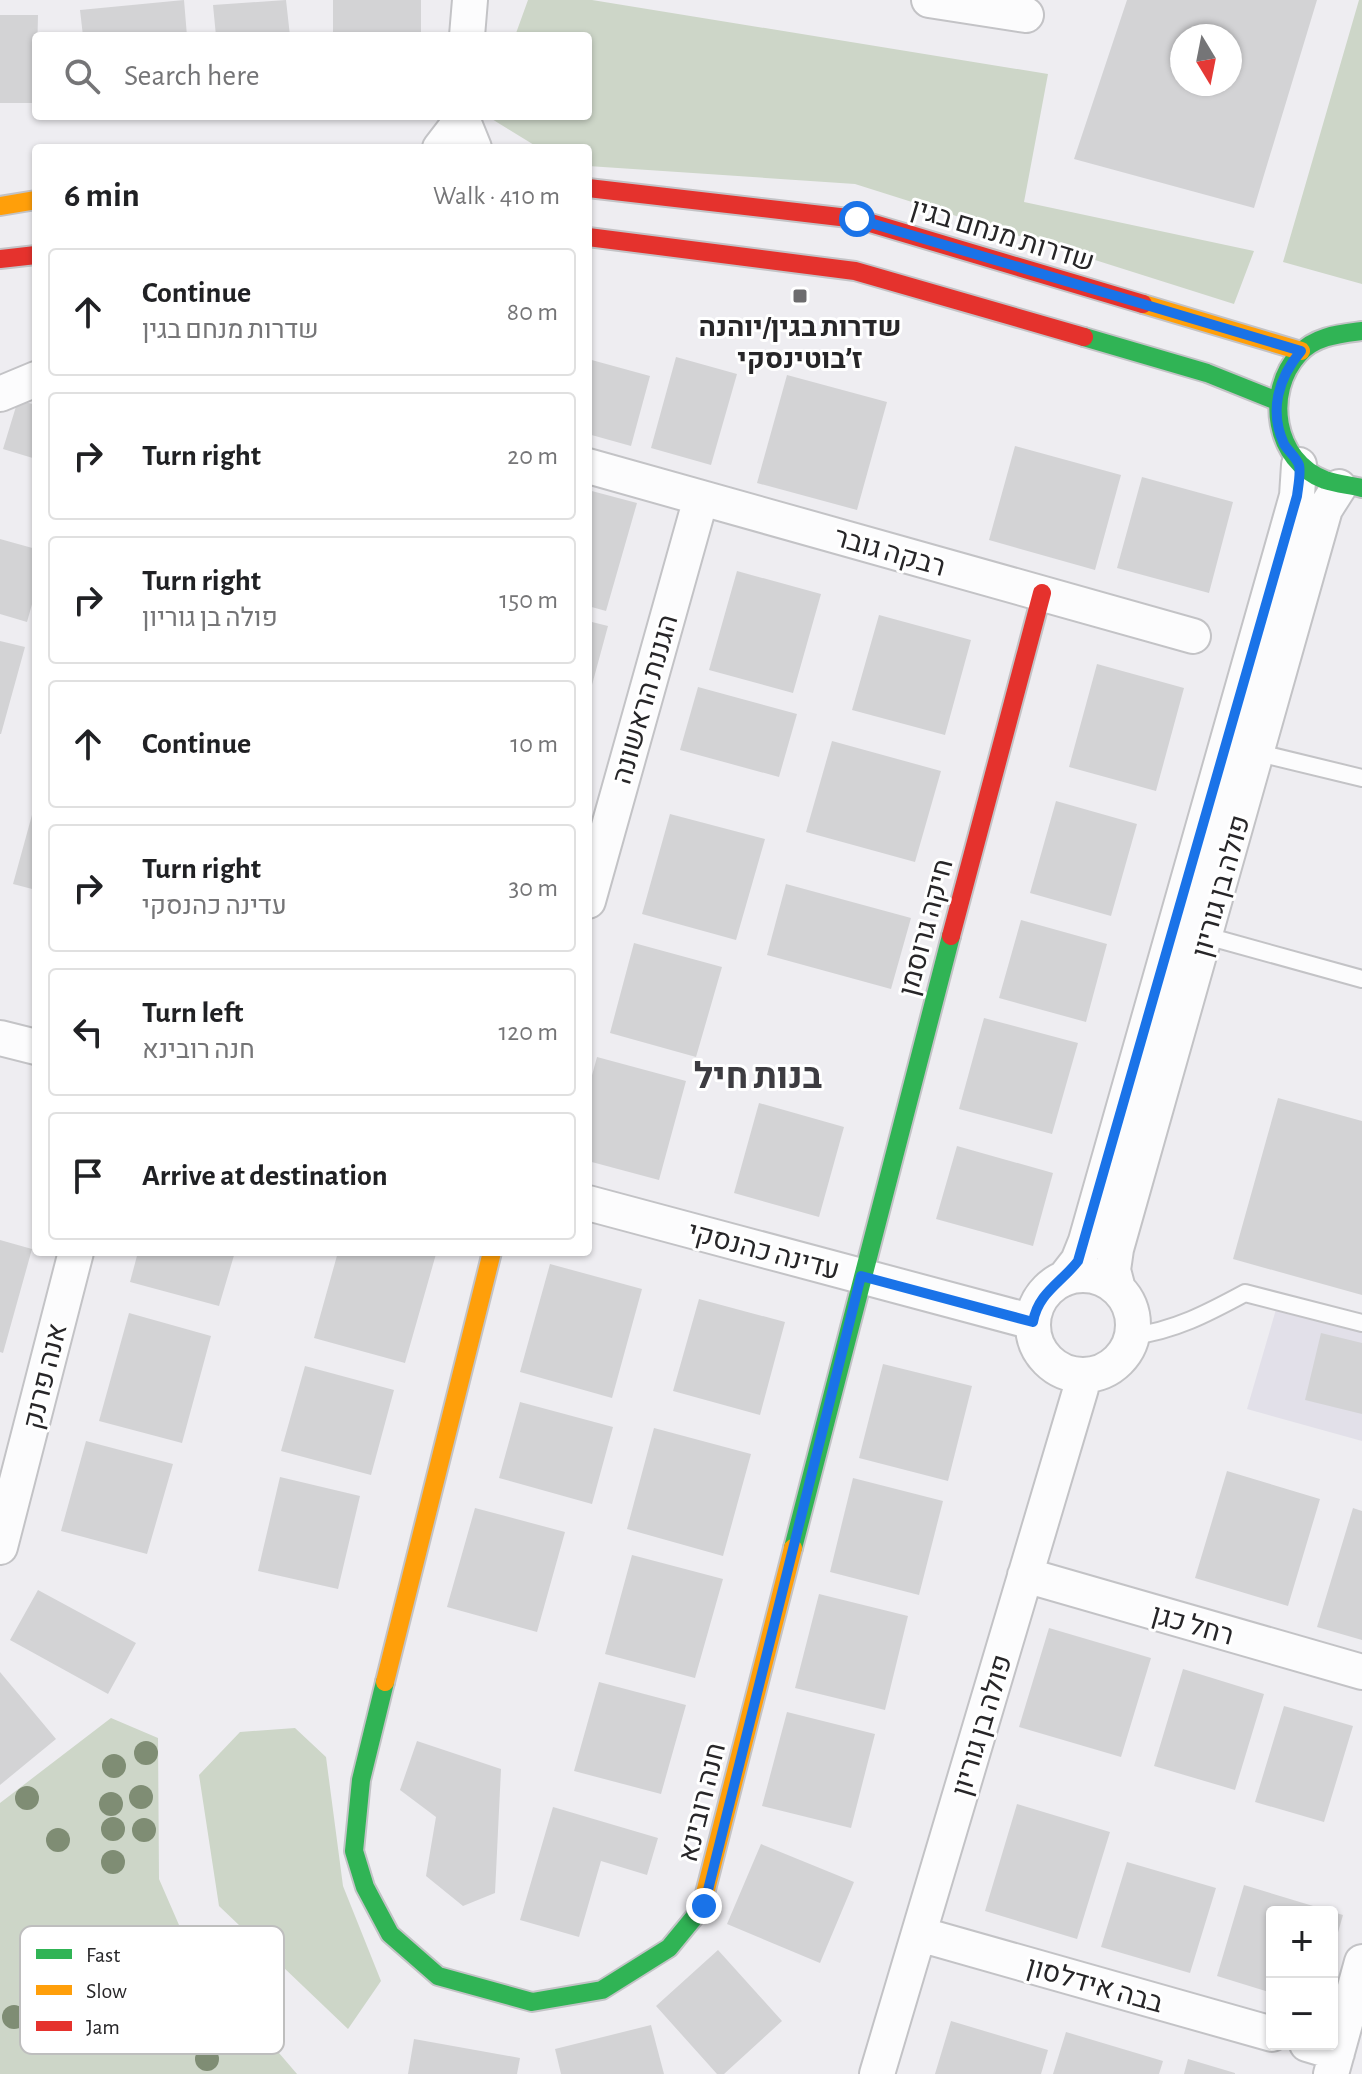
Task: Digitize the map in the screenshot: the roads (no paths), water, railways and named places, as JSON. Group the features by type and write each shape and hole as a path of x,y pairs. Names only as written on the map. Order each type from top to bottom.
{"street":[{"path":"467,32 470,0"},
{"path":"929,0 1028,8"},
{"name":"שדרות מנחם בגין","path":"592,188 857,219 1301,351"},
{"path":"0,206 32,201"},
{"path":"592,238 855,271 1207,373 1277,401"},
{"path":"0,259 32,255"},
{"path":"1350,487 1317,478 1299,465 1285,445 1278,423 1277,401 1281,382 1301,351 1322,337 1347,330 1362,331"},
{"path":"0,394 32,381"},
{"name":"פולה בן גוריון","path":"1118,1289 1113,1270 1116,1249 1207,936 1242,749 1258,692 1297,496 1299,465"},
{"name":"רבקה גובר","path":"592,467 1193,636"},
{"name":"פולה בן גוריון","path":"1258,692 1325,509 1350,487"},
{"name":"הגננת הראשונה","path":"592,887 701,498"},
{"name":"חיקה גרוסמן","path":"861,1276 1042,593"},
{"name":"פולה בן גוריון","path":"1064,1279 1078,1261 1086,1241 1174,926 1242,749"},
{"path":"0,1038 32,1046"},
{"name":"עדינה כהנסקי","path":"592,1204 1033,1322"},
{"name":"אנה פרנק","path":"0,1547 75,1256"},
{"name":"חנה רובינא","path":"491,1256 361,1780 354,1851 365,1887 390,1934 438,1976 532,2002 602,1990 669,1948 704,1906 861,1276"},
{"path":"1092,1276 1118,1289 1133,1319 1132,1336 1125,1352 1113,1364 1098,1372 1081,1375 1066,1372 1041,1352 1033,1322 1042,1296 1064,1279 1092,1276"},
{"name":"פולה בן גוריון","path":"877,2074 1081,1388 1081,1375"},
{"name":"רחל כגן","path":"1025,1575 1362,1672"},
{"name":"בבה אידלסון","path":"919,1934 1266,2032"},
{"path":"1325,2057 1362,1962"}],"lane":[{"path":"1242,749 1362,778"},
{"path":"1174,926 1362,979"},
{"path":"1132,1336 1156,1333 1199,1318 1245,1293 1362,1323"}],"place":[{"name":"שדרות בגין/יוהנה ז׳בוטינסקי","path":"800,296"}],"district":[{"name":"בנות חיל","path":"758,1075"}]}
